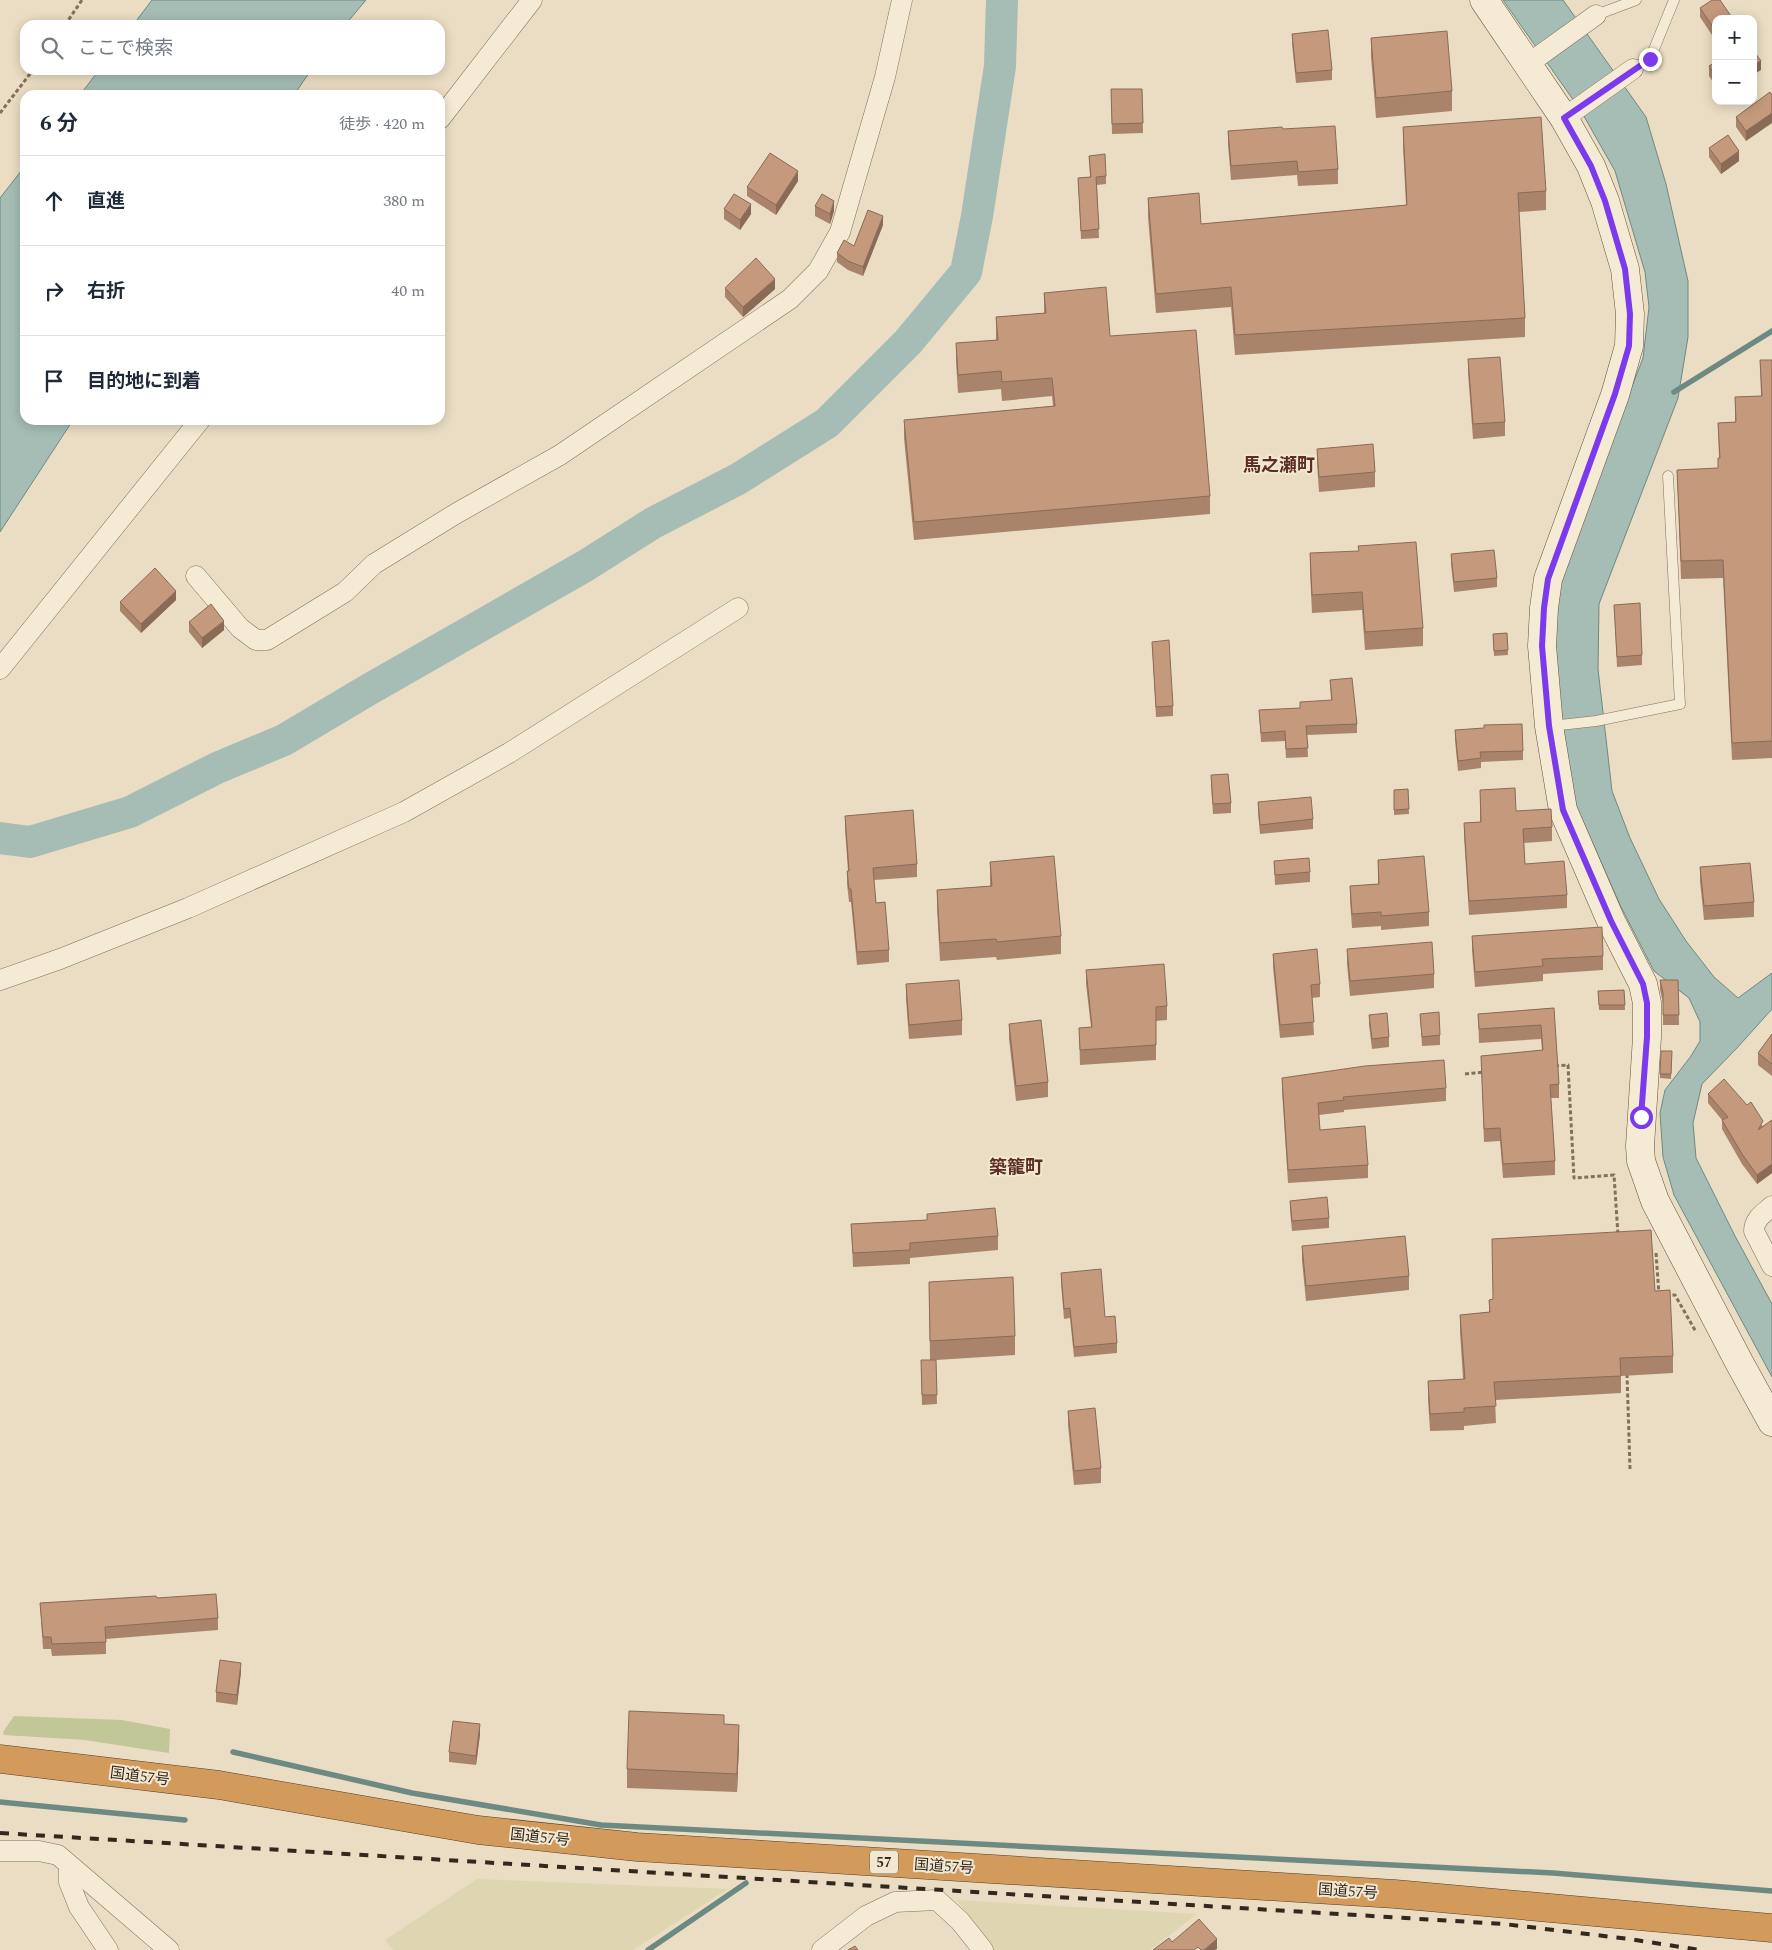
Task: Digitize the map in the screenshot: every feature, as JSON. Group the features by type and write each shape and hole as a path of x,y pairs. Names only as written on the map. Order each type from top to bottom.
{"highway":[{"name":"国道57号","path":"0,1759 219,1786 478,1830 637,1847 1395,1894 1772,1928"}],"street":[{"path":"445,112 532,0"},
{"path":"196,576 240,628 256,640 267,640 345,592 374,564 457,513 560,455 790,299 818,271 840,232 885,77 902,0"},
{"path":"1484,0 1564,118 1591,166 1605,201 1625,269 1630,314 1629,346 1615,394 1548,579 1542,646 1563,810 1611,921 1643,984 1647,1003 1647,1037 1640,1146 1642,1162 1655,1201 1738,1362 1772,1422"},
{"path":"1528,64 1596,16"},
{"path":"1564,118 1632,69"},
{"path":"0,669 196,425"},
{"path":"0,980 60,959 188,908 404,812 510,753 738,608"},
{"path":"1772,1206 1757,1220 1754,1225 1754,1231 1772,1266"},
{"path":"0,1851 39,1851 58,1855 169,1950"},
{"path":"69,1866 69,1882 79,1907 108,1950"},
{"path":"822,1950 866,1916 895,1902 936,1900 960,1921 983,1950"}],"lane":[{"path":"1596,16 1636,0"},
{"path":"1632,69 1650,59 1674,0"},
{"path":"1553,725 1596,721 1680,704 1668,476"}],"path":[{"path":"68,20 82,0"},
{"path":"0,112 29,75"},
{"path":"1549,1067 1568,1065 1574,1178 1614,1175 1618,1237"},
{"path":"1465,1074 1493,1072"},
{"path":"1655,1244 1658,1295"},
{"path":"1650,1296 1675,1295 1698,1337"},
{"path":"1627,1373 1630,1469"}],"shaded area":[{"path":"477,1879 728,1889 633,1950 393,1950 385,1940"},
{"path":"957,1900 1197,1914 1150,1950 991,1950"}],"green space":[{"path":"14,1716 122,1720 170,1729 169,1753 85,1740 4,1735 3,1732"}],"water":[{"path":"152,0 366,0 349,20 137,20"},
{"path":"1503,0 1563,0 1646,117 1666,184 1688,281 1688,337 1678,398 1599,604 1598,669 1612,791 1630,838 1659,899 1686,941 1714,977 1738,998 1772,973 1772,1009 1702,1084 1693,1123 1696,1158 1772,1304 1772,1377 1674,1195 1663,1157 1660,1113 1665,1090 1700,1041 1700,1022 1689,998 1654,971 1620,905 1571,794 1556,682 1555,602 1578,526 1643,358 1649,307 1645,272 1615,171 1581,111"},
{"path":"95,75 308,75 297,90 84,90"},
{"path":"20,172 20,425 70,425 0,532 0,198"}],"building":[{"path":"1712,0 1720,0 1730,15 1712,15 1712,25 1700,8"},
{"path":"1328,30 1332,70 1296,73 1292,34"},
{"path":"1447,31 1452,91 1376,98 1371,38"},
{"path":"1111,89 1142,89 1143,123 1112,124"},
{"path":"1770,92 1772,95 1772,113 1746,131 1736,117 1752,105 1757,105 1757,102"},
{"path":"1541,117 1546,191 1518,193 1525,318 1235,335 1231,287 1156,294 1148,198 1199,193 1201,224 1407,205 1403,127"},
{"path":"1335,126 1338,169 1298,172 1297,161 1231,166 1228,131"},
{"path":"1728,135 1739,151 1721,164 1709,148"},
{"path":"770,153 798,171 776,205 747,187"},
{"path":"1105,154 1106,176 1096,177 1099,229 1081,231 1078,178 1091,177 1089,156"},
{"path":"734,194 751,204 740,220 724,209"},
{"path":"822,194 834,201 830,214 815,206"},
{"path":"868,210 883,216 863,267 848,261 837,253 844,240 854,246"},
{"path":"756,258 775,279 743,307 725,288"},
{"path":"1106,287 1110,336 1196,330 1210,496 914,522 904,420 1055,406 1052,378 1002,382 1001,371 958,375 956,343 998,340 996,317 1046,313 1044,293"},
{"path":"1500,357 1505,422 1473,424 1468,359"},
{"path":"1760,360 1772,360 1772,741 1732,743 1723,560 1681,561 1677,470 1718,468 1718,458 1720,458 1718,423 1736,422 1735,397 1762,396"},
{"path":"1373,444 1375,472 1319,477 1317,449"},
{"path":"1416,542 1423,628 1365,632 1362,592 1312,595 1310,553 1359,551 1358,546"},
{"path":"1494,550 1497,578 1454,582 1451,554"},
{"path":"155,568 176,591 141,624 120,602"},
{"path":"1640,603 1642,655 1617,657 1614,605"},
{"path":"211,604 224,621 202,638 189,622"},
{"path":"1507,633 1508,650 1494,651 1493,634"},
{"path":"1169,640 1173,706 1156,707 1152,642"},
{"path":"1352,678 1357,724 1306,726 1308,748 1286,749 1285,731 1261,733 1259,710 1300,708 1300,702 1332,700 1330,680"},
{"path":"1522,724 1523,751 1480,752 1481,758 1458,761 1455,730 1484,728 1484,725"},
{"path":"1228,774 1231,803 1213,804 1211,775"},
{"path":"1515,788 1516,811 1551,809 1552,827 1523,829 1525,864 1564,861 1567,895 1469,901 1464,823 1481,822 1480,790"},
{"path":"1408,789 1409,809 1394,810 1394,790"},
{"path":"1311,797 1313,819 1260,825 1258,802"},
{"path":"913,810 917,864 873,868 876,903 885,902 889,950 857,952 851,889 849,889 847,871 849,871 845,816"},
{"path":"1054,856 1061,936 997,942 996,939 940,943 937,890 992,886 990,862"},
{"path":"1424,856 1429,912 1381,916 1381,912 1352,914 1350,886 1379,884 1378,860"},
{"path":"1309,858 1310,872 1275,875 1274,861"},
{"path":"1750,863 1754,902 1704,906 1700,867"},
{"path":"1602,927 1603,956 1542,959 1543,966 1475,972 1472,936"},
{"path":"1432,942 1434,974 1350,981 1347,949"},
{"path":"1317,949 1320,984 1311,985 1314,1022 1280,1025 1273,954"},
{"path":"1164,964 1167,1006 1156,1007 1156,1045 1080,1050 1079,1028 1092,1027 1086,970"},
{"path":"959,980 962,1020 909,1025 906,984"},
{"path":"1660,980 1678,980 1679,1015 1663,1015 1663,993"},
{"path":"1624,990 1625,1005 1599,1005 1598,991"},
{"path":"1554,1008 1559,1084 1550,1085 1555,1161 1503,1164 1500,1128 1484,1129 1481,1056 1543,1050 1541,1025 1479,1029 1478,1014"},
{"path":"1439,1012 1440,1035 1422,1037 1420,1014"},
{"path":"1387,1013 1389,1037 1372,1039 1369,1015"},
{"path":"1041,1020 1048,1082 1016,1086 1009,1024"},
{"path":"1772,1034 1772,1064 1758,1053"},
{"path":"1661,1051 1672,1051 1671,1074 1660,1074"},
{"path":"1444,1060 1446,1088 1343,1097 1344,1100 1318,1103 1320,1130 1365,1126 1368,1165 1288,1170 1282,1078 1365,1066"},
{"path":"1724,1079 1747,1105 1751,1102 1763,1121 1758,1130 1772,1120 1772,1164 1757,1175 1722,1120 1728,1117 1708,1094"},
{"path":"1327,1197 1329,1218 1292,1221 1290,1201"},
{"path":"995,1208 998,1236 910,1243 910,1250 853,1253 851,1224 927,1220 927,1214"},
{"path":"1651,1230 1655,1291 1670,1290 1673,1356 1620,1358 1621,1376 1494,1382 1496,1406 1464,1408 1464,1412 1430,1414 1428,1381 1465,1379 1460,1315 1490,1312 1489,1300 1493,1299 1492,1239"},
{"path":"1405,1236 1409,1276 1306,1286 1302,1246"},
{"path":"1101,1269 1105,1317 1115,1316 1117,1343 1074,1347 1070,1308 1064,1309 1061,1273"},
{"path":"1013,1277 1015,1336 930,1341 929,1282"},
{"path":"921,1360 936,1360 937,1395 922,1395"},
{"path":"1095,1408 1101,1468 1074,1471 1068,1411"},
{"path":"216,1594 218,1618 105,1627 106,1642 52,1644 51,1637 43,1637 40,1603"},
{"path":"220,1660 241,1663 237,1695 216,1692"},
{"path":"629,1711 724,1715 724,1724 739,1725 737,1774 627,1769"},
{"path":"453,1721 480,1724 476,1756 449,1752"},
{"path":"1199,1919 1217,1939 1204,1950 1198,1947 1194,1950 1153,1950 1169,1938 1172,1942"},
{"path":"855,1946 858,1950 848,1950"}],"waterway":[{"path":"0,838 30,842 130,812 217,768 284,740 585,566 653,523 738,479 827,423 908,342 966,272 977,216 1000,66 1002,0"},
{"path":"1674,392 1772,331"},
{"path":"233,1752 412,1793 601,1825 1553,1873 1772,1891"},
{"path":"0,1802 185,1820"},
{"path":"648,1950 746,1883"}],"railway":[{"path":"0,1833 1504,1924 1629,1939 1700,1950"}],"district":[{"name":"馬之瀬町","path":"1279,465"},
{"name":"築籠町","path":"1016,1167"}],"route":[{"path":"1641,1117 1647,1037 1647,1003 1643,984 1611,921 1563,810 1549,726 1542,646 1548,579 1615,394 1629,346 1630,314 1625,269 1612,222 1591,166 1564,118 1632,69 1650,59"}]}
